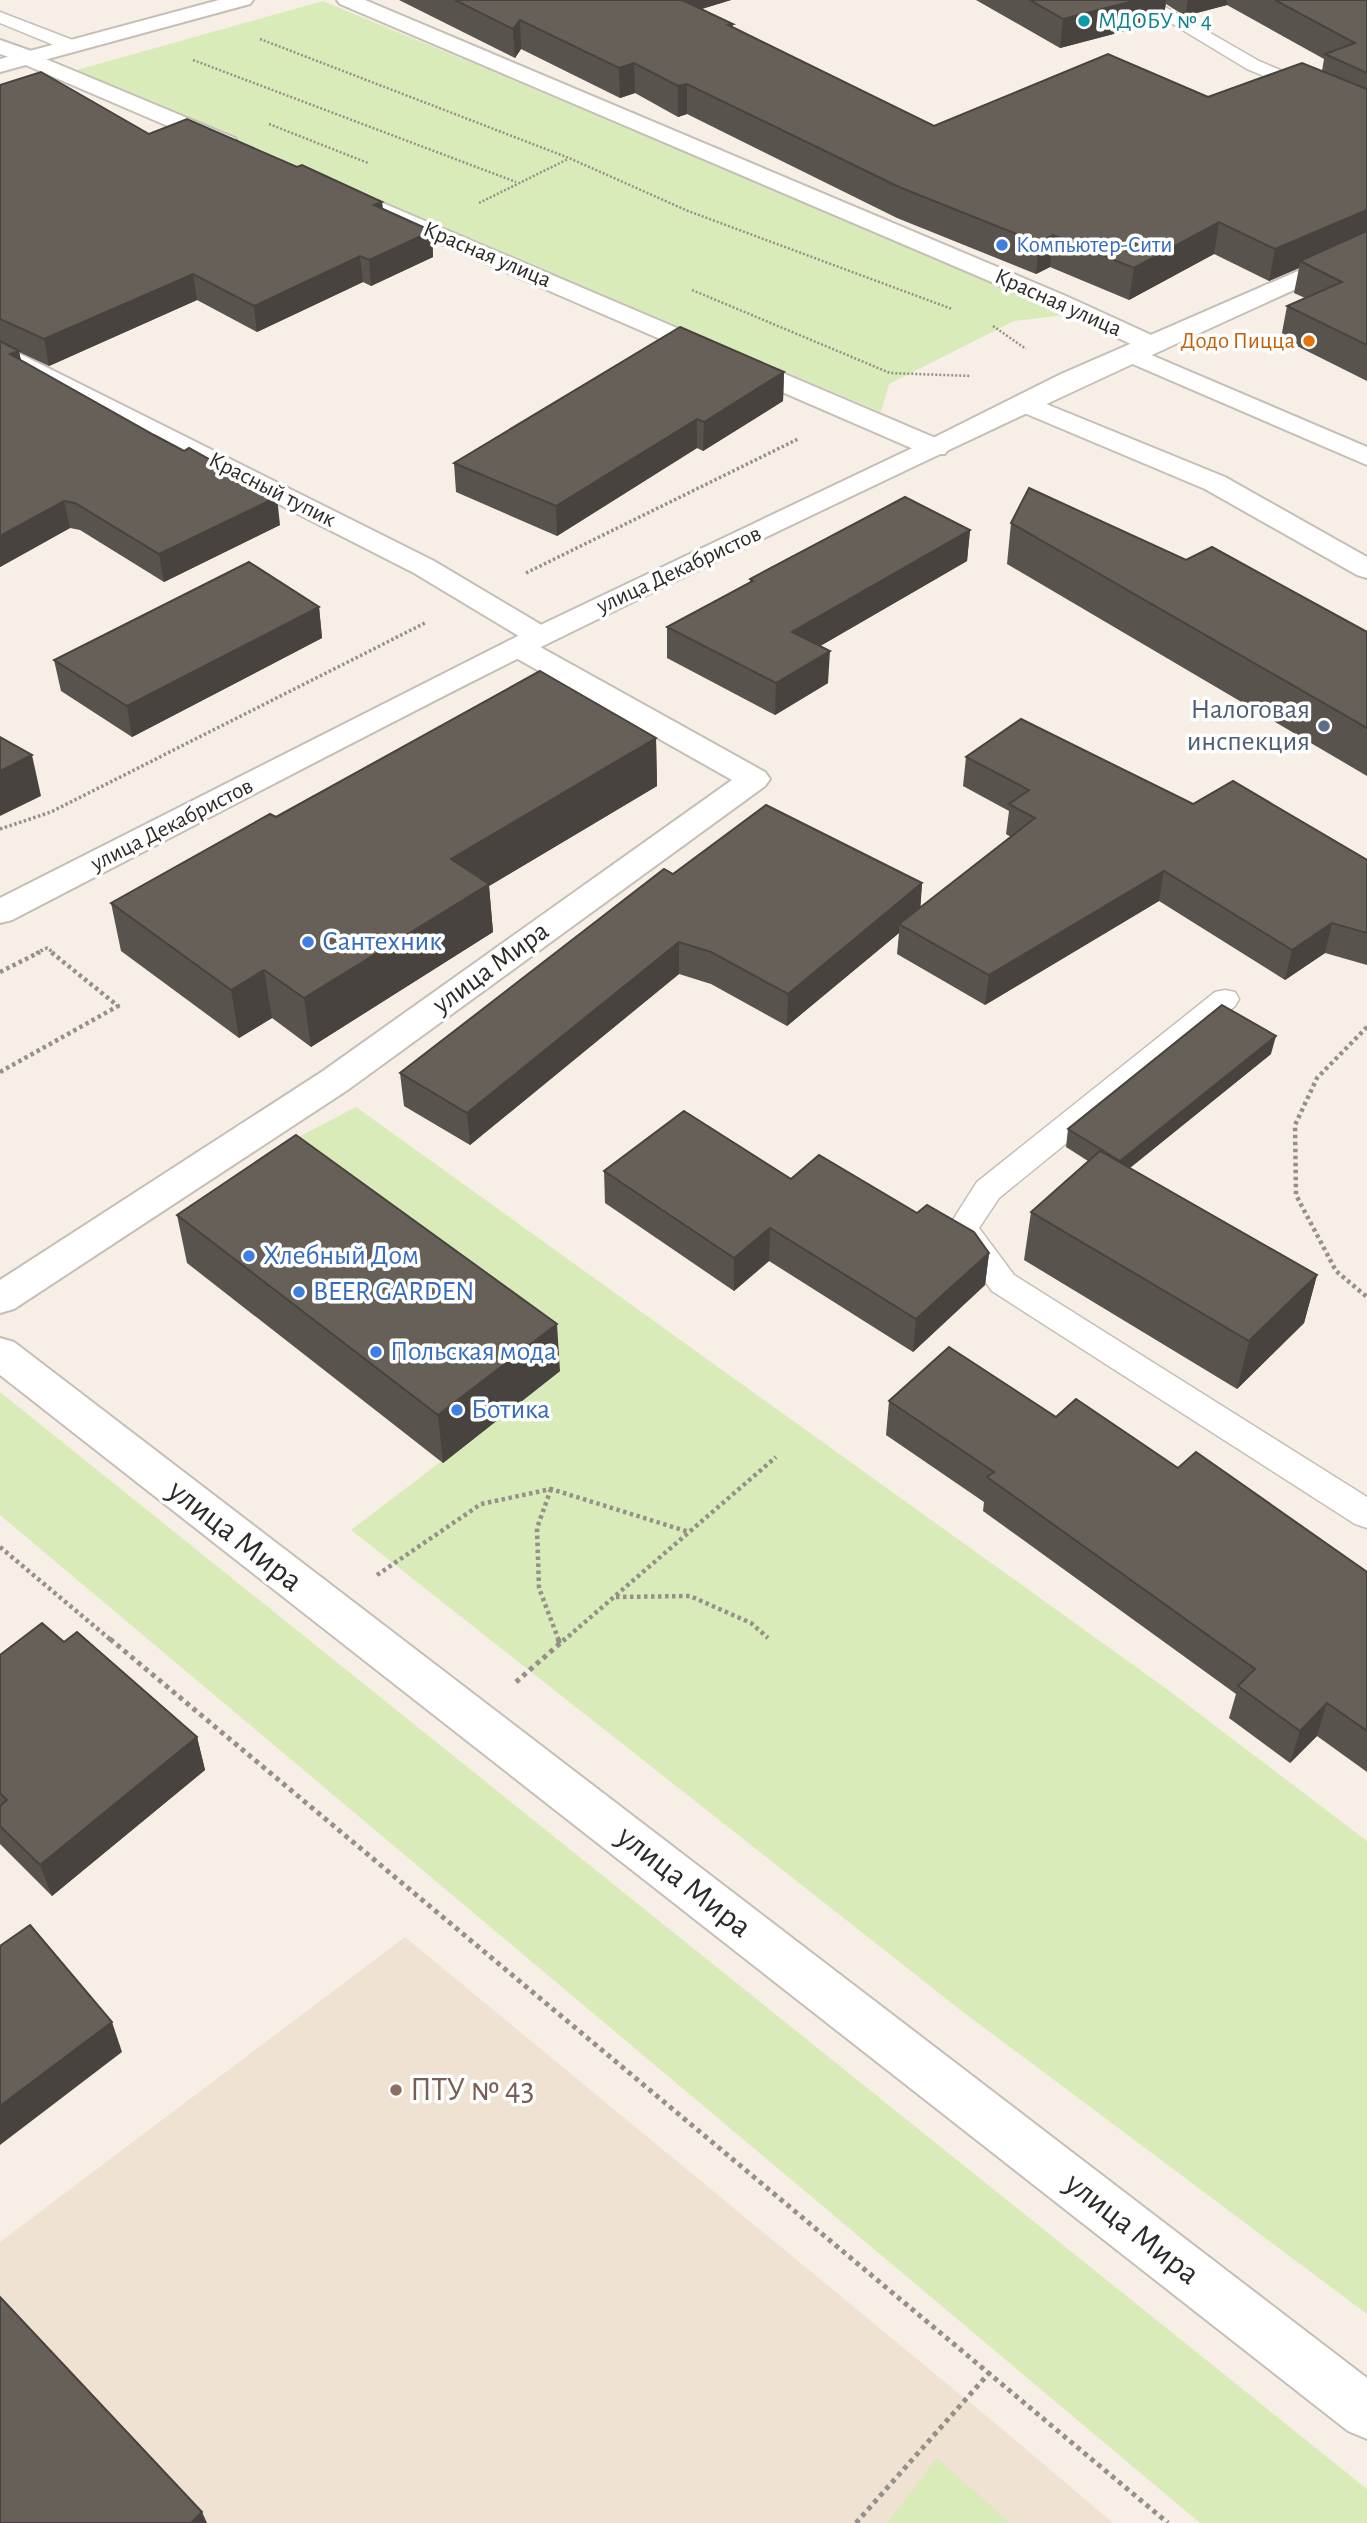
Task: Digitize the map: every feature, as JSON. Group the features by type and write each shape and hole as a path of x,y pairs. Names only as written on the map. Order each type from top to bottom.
{"street":[{"path":"0,66 243,0"},
{"name":"Красная улица","path":"347,0 1057,302 1140,349 1367,457"},
{"path":"0,46 245,150"},
{"name":"Красная улица","path":"359,199 935,448"},
{"name":"улица Декабристов","path":"0,912 530,642 935,448 1070,380 1367,248"},
{"name":"Красный тупик","path":"0,352 424,567 475,598 530,642"},
{"path":"1024,403 1215,483 1367,569"},
{"name":"улица Мира","path":"0,1299 336,1080 754,779 530,642"},
{"name":"улица Мира","path":"0,1353 1367,2412"}],"lane":[{"path":"1141,0 1253,65 1367,114"},
{"path":"0,17 72,46"},
{"path":"1225,999 988,1190 963,1229 1003,1283 1367,1514"}],"path":[{"path":"194,13 569,158 688,211 962,313"},
{"path":"121,33 516,182"},
{"path":"267,123 371,164"},
{"path":"487,210 475,205 516,182 569,158"},
{"path":"681,285 890,373 973,376"},
{"path":"989,323 1070,380"},
{"path":"0,829 51,812 852,412"},
{"path":"0,972 47,948 118,1006 0,1072"},
{"path":"1367,1027 1317,1078 1295,1125 1296,1195 1336,1271 1367,1297"},
{"path":"473,1720 776,1457"},
{"path":"551,1489 537,1528 539,1588 560,1645"},
{"path":"328,1608 481,1504 551,1489 690,1532"},
{"path":"0,1547 1168,2523"},
{"path":"615,1597 690,1596 751,1623 768,1638"},
{"path":"856,2523 990,2372"}],"shaded area":[{"name":"ПТУ № 43","path":"405,1937 1113,2523 0,2523 0,2242"}],"green space":[{"path":"323,1 1075,314 1014,321 889,384 881,412 73,71"},
{"path":"356,1107 1168,1690 1367,1841 1367,2314 963,2012 351,1530 560,1371 303,1183 260,1157"},
{"path":"0,1392 1367,2489 1367,2523 1200,2523 0,1515"},
{"path":"937,2458 1010,2523 887,2523"}],"building":[{"path":"455,0 682,0 934,126 1108,54 1208,97 1302,63 1367,89 1367,210 1275,249 1219,222 1134,268 1053,235 1039,243 899,187 687,84 678,86 634,63 619,68 520,20 513,29"},
{"path":"1030,0 1137,0 1063,19"},
{"path":"1275,0 1367,0 1367,73 1325,54 1355,43"},
{"path":"41,72 149,134 187,119 297,167 302,165 382,202 374,205 432,231 369,260 360,256 254,306 193,274 44,339 0,319 0,85"},
{"path":"1367,231 1367,345 1287,306 1342,282 1300,261"},
{"path":"680,327 784,372 704,422 697,419 556,506 454,463"},
{"path":"0,341 19,351 10,354 154,435 184,451 189,448 277,497 159,554 75,503 64,501 0,536"},
{"path":"1029,488 1186,560 1212,547 1367,632 1367,728 1011,523"},
{"path":"905,497 970,530 792,632 830,651 776,683 667,627 753,581 750,579"},
{"path":"249,562 319,607 127,706 54,660"},
{"path":"540,671 656,738 451,859 489,884 304,998 264,970 231,990 111,903 270,814 276,817"},
{"path":"1021,719 1193,804 1233,781 1367,860 1367,933 1332,923 1292,950 1164,871 989,975 899,924 1035,818 1009,804 1029,790 966,757"},
{"path":"0,737 32,755 0,771"},
{"path":"766,805 922,883 788,994 711,952 679,942 467,1113 400,1073 664,869 673,874"},
{"path":"1222,1005 1276,1036 1120,1161 1068,1129"},
{"path":"684,1111 791,1179 819,1155 917,1213 927,1205 974,1232 989,1253 916,1319 770,1228 734,1258 604,1171"},
{"path":"296,1135 557,1324 438,1415 177,1215"},
{"path":"1100,1151 1317,1275 1249,1341 1031,1212"},
{"path":"949,1347 1056,1417 1076,1399 1178,1468 1196,1452 1367,1572 1367,1731 1327,1703 1300,1731 1238,1686 1255,1669 987,1477 994,1472 889,1401"},
{"path":"42,1623 64,1642 77,1632 197,1737 40,1865 0,1826 0,1806 7,1800 0,1793 0,1655"},
{"path":"30,1925 112,2022 0,2106 0,1946"},
{"path":"0,2297 202,2512 191,2523 0,2523"}],"place":[{"name":"МДОБУ № 4","path":"1084,21"},
{"name":"Компьютер-Сити","path":"1002,245"},
{"name":"Додо Пицца","path":"1309,341"},
{"name":"Налоговая инспекция","path":"1324,726"},
{"name":"Сантехник","path":"308,942"},
{"name":"Хлебный Дом","path":"249,1256"},
{"name":"BEER GARDEN","path":"299,1292"},
{"name":"Польская мода","path":"376,1352"},
{"name":"Ботика","path":"457,1410"},
{"name":"ПТУ № 43","path":"396,2090"}]}
